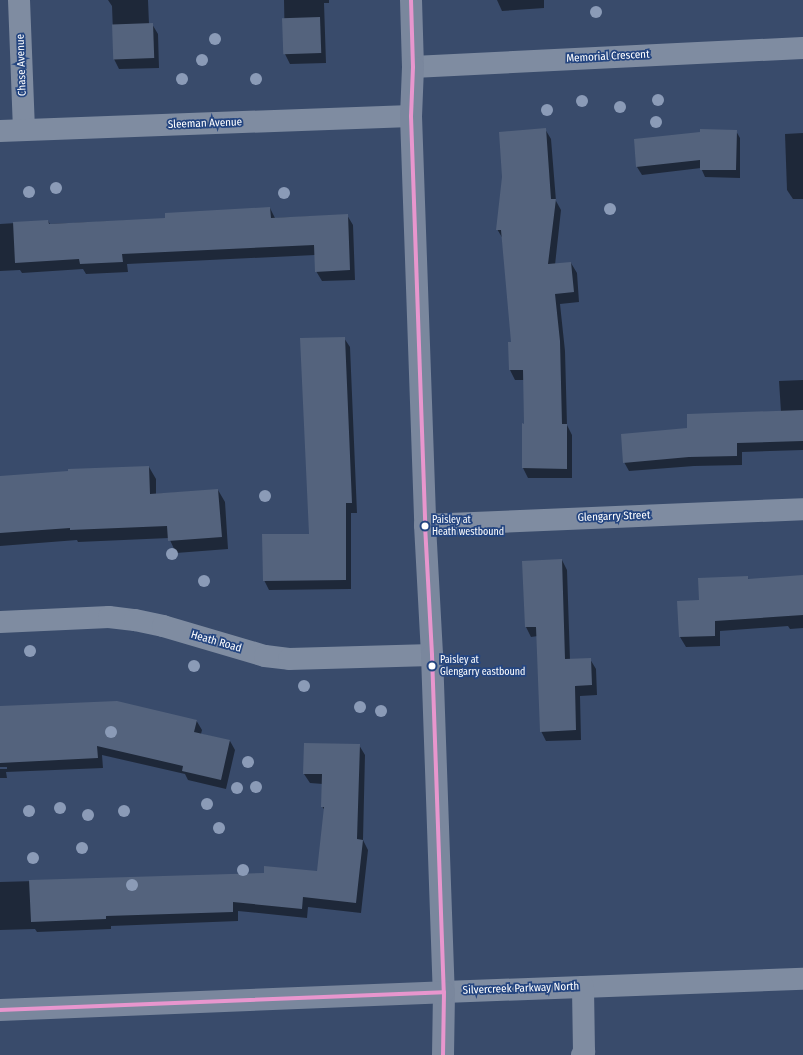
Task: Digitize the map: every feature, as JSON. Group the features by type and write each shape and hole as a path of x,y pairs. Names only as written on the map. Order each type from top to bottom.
{"main road":[{"path":"411,0 413,67 410,116 444,992 443,1055"},
{"name":"Silvercreek Parkway North","path":"0,1010 444,992"}],"street":[{"name":"Chase Avenue","path":"19,0 24,130"},
{"name":"Memorial Crescent","path":"413,67 803,48"},
{"name":"Sleeman Avenue","path":"0,131 410,116"},
{"name":"Glengarry Street","path":"425,525 803,509"},
{"name":"Heath Road","path":"0,622 109,617 135,620 163,626 265,656 289,659 432,655"},
{"name":"Silvercreek Parkway North","path":"444,992 803,979"},
{"path":"582,1055 584,1052 583,987"}],"building":[{"path":"320,17 321,53 283,54 282,18"},
{"path":"153,23 154,58 113,59 112,24"},
{"path":"546,128 551,199 556,199 548,264 571,262 574,292 555,294 560,341 562,424 567,424 567,469 522,468 522,423 524,424 523,370 509,370 508,342 511,342 501,230 496,230 502,177 499,132"},
{"path":"700,129 737,130 736,170 700,170 700,160 636,167 634,139 700,132"},
{"path":"270,207 271,218 348,214 350,270 315,272 314,245 122,254 123,262 80,264 79,259 15,263 13,222 48,220 49,224 165,218 165,213"},
{"path":"345,337 352,503 346,503 346,580 263,581 262,534 309,534 300,338"},
{"path":"803,410 803,441 737,443 737,456 689,457 623,463 621,434 687,428 687,414"},
{"path":"149,466 150,494 218,489 222,537 168,541 167,526 70,530 70,528 0,533 0,476 68,471 68,469"},
{"path":"562,559 565,659 591,658 592,685 575,686 576,730 540,732 536,627 525,627 522,561"},
{"path":"803,575 803,615 715,621 715,636 679,637 677,601 699,600 698,578 748,576 748,579"},
{"path":"117,701 197,720 194,732 230,740 221,780 182,771 183,766 97,746 98,758 0,763 0,706"},
{"path":"304,743 360,744 357,839 363,840 356,903 303,897 302,909 233,902 233,912 106,916 106,919 31,922 29,880 264,873 264,866 317,871 324,807 321,807 322,774 303,774"}],"transit line":[{"path":"411,0 413,67 411,116 425,525 432,655 444,992 443,1055"},
{"path":"0,1010 444,992"}],"place":[{"name":"Paisley at Heath westbound","path":"425,526"},
{"name":"Paisley at Glengarry eastbound","path":"432,666"}]}
